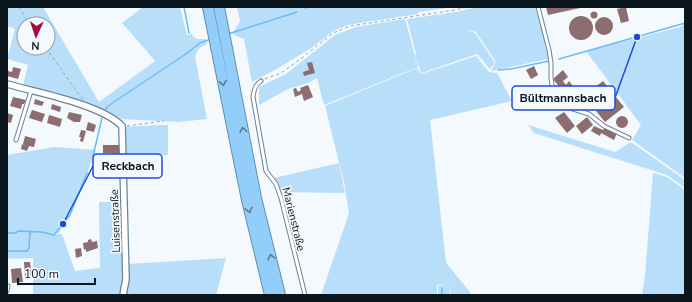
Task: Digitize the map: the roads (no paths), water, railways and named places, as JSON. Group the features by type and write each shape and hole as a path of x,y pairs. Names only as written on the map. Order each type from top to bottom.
{"highway":[{"path":"208,7 221,43 256,198 280,295"},
{"path":"218,32 219,7"},
{"path":"221,43 247,200 270,295"}],"street":[{"path":"7,84 32,91"},
{"name":"Luisenstraße","path":"32,91 88,107 116,121 122,126 126,271 123,295"}],"lane":[{"path":"538,7 549,50 552,85 570,108 589,114 604,126 629,138"},
{"name":"Marienstraße","path":"261,81 257,83 254,89 253,97 266,171 276,184 281,198 305,295"},
{"path":"16,140 32,91"},
{"path":"7,291 8,286"}],"waterway":[{"path":"184,7 189,33"},
{"path":"228,34 297,12"},
{"path":"559,59 685,23"},
{"path":"105,110 108,106 200,43 211,39"},
{"path":"498,70 511,69 549,61"},
{"path":"93,156 102,118"},
{"path":"7,233 16,233 18,231 42,232 54,235 70,215 87,173"},
{"path":"7,251 27,251 29,248 30,232"},
{"path":"442,288 442,295"}],"place":[{"name":"Bültmannsbach","path":"637,37"},
{"name":"Reckbach","path":"63,224"}]}
